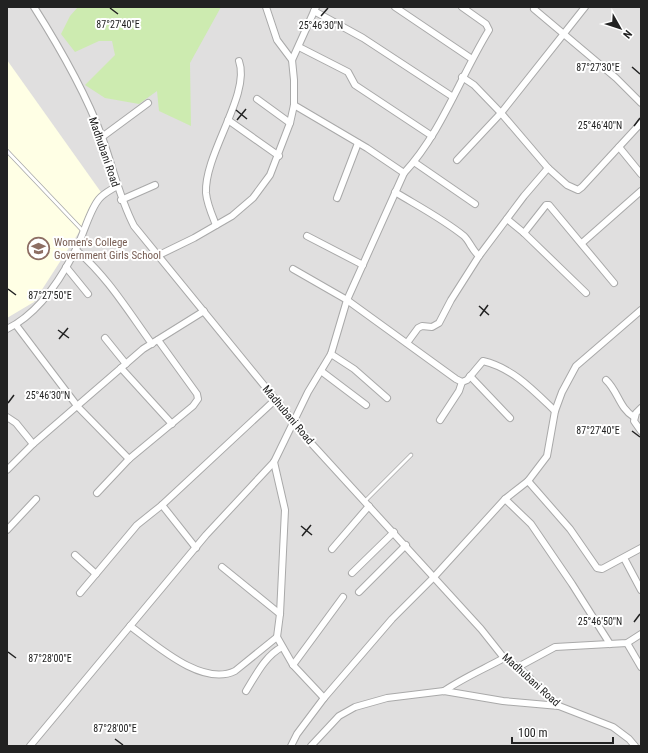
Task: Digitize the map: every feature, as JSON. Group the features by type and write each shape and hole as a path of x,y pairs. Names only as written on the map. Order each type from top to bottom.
{"street":[{"name":"Madhubani Road","path":"34,7 63,53 102,136 121,200 134,226 157,256 204,311 294,423 406,545 481,629 504,658 518,667 558,706 613,727 634,746"},
{"path":"157,256 194,238 232,216 253,198 270,176 290,123 294,105 294,80 292,60 277,40 266,7"},
{"path":"395,7 472,59"},
{"path":"33,745 196,548 274,462 308,392 321,372 330,354 347,300 404,173 414,162 432,136 472,59 489,30 489,27 462,7"},
{"path":"457,160 501,113 585,7"},
{"path":"292,60 315,9 369,42 453,97"},
{"path":"534,9 564,32 640,98"},
{"path":"299,47 348,72 355,85 432,136"},
{"path":"216,225 208,202 206,187 212,155 228,120 241,77 239,62"},
{"path":"462,78 474,85 501,113 548,168 567,185 578,190 641,123"},
{"path":"257,99 290,123"},
{"path":"102,136 148,103"},
{"path":"294,105 358,143 404,173"},
{"path":"228,120 278,156"},
{"path":"337,198 358,143"},
{"path":"619,147 641,174"},
{"path":"414,162 475,204"},
{"path":"407,343 418,328 422,326 432,326 439,323 451,300 479,256 524,196 548,168"},
{"path":"121,200 155,185"},
{"path":"7,329 16,325 47,295 76,250 100,198 117,186"},
{"path":"582,243 641,191"},
{"path":"395,192 443,221 465,238 471,248 479,256"},
{"path":"524,233 546,205 549,205 614,283"},
{"path":"507,219 524,233 586,293"},
{"path":"307,236 363,265"},
{"path":"76,250 92,263 105,278 152,344"},
{"path":"66,267 88,294"},
{"path":"293,269 347,300 462,382"},
{"path":"291,746 297,734 324,698 392,619 434,577 505,499 528,481 547,456 555,411 562,392 576,366 599,345 640,313 641,310"},
{"path":"7,470 33,444 123,366 152,344 204,311"},
{"path":"16,325 77,406 129,459"},
{"path":"106,338 123,366 172,424"},
{"path":"97,493 129,459 197,402 198,396 158,340"},
{"path":"330,354 354,369 387,398"},
{"path":"440,420 459,391 462,382 470,376 483,361 492,363 526,383 555,411"},
{"path":"321,372 366,405"},
{"path":"470,376 510,418"},
{"path":"606,380 614,388 623,408 634,417 634,421 641,431"},
{"path":"80,593 137,525 162,505 275,400"},
{"path":"634,417 641,408"},
{"path":"7,417 16,423 33,444"},
{"path":"274,462 285,510 280,614 277,637 293,665 324,698"},
{"path":"528,481 570,529 594,566 602,568 641,548"},
{"path":"7,530 36,499"},
{"path":"505,499 531,524 572,584 610,644"},
{"path":"162,505 196,548"},
{"path":"332,549 369,506"},
{"path":"352,573 394,532"},
{"path":"360,592 406,545"},
{"path":"75,555 96,574"},
{"path":"624,558 641,590"},
{"path":"222,567 280,614"},
{"path":"293,665 343,597"},
{"path":"130,626 187,666 219,675 236,671 277,637"},
{"path":"518,667 555,647 627,643 641,634"},
{"path":"627,643 641,667"},
{"path":"246,691 273,651 282,646"},
{"path":"444,691 461,679 504,658"},
{"path":"311,746 339,716 355,707 387,698 444,691 503,701 558,706"}],"lane":[{"path":"7,151 84,232"},
{"path":"365,501 411,456"}],"shaded area":[{"path":"7,7 641,7 641,746 7,746"},
{"name":"Women's College Government Girls School","path":"7,60 103,195 34,302 7,318"}],"green space":[{"path":"78,7 221,7 190,63 191,126 159,111 157,91 139,104 105,98 85,85 115,55 112,41 99,41 75,52 61,34 70,16"}],"place":[{"name":"Women's College Government Girls School","path":"38,248"}]}
